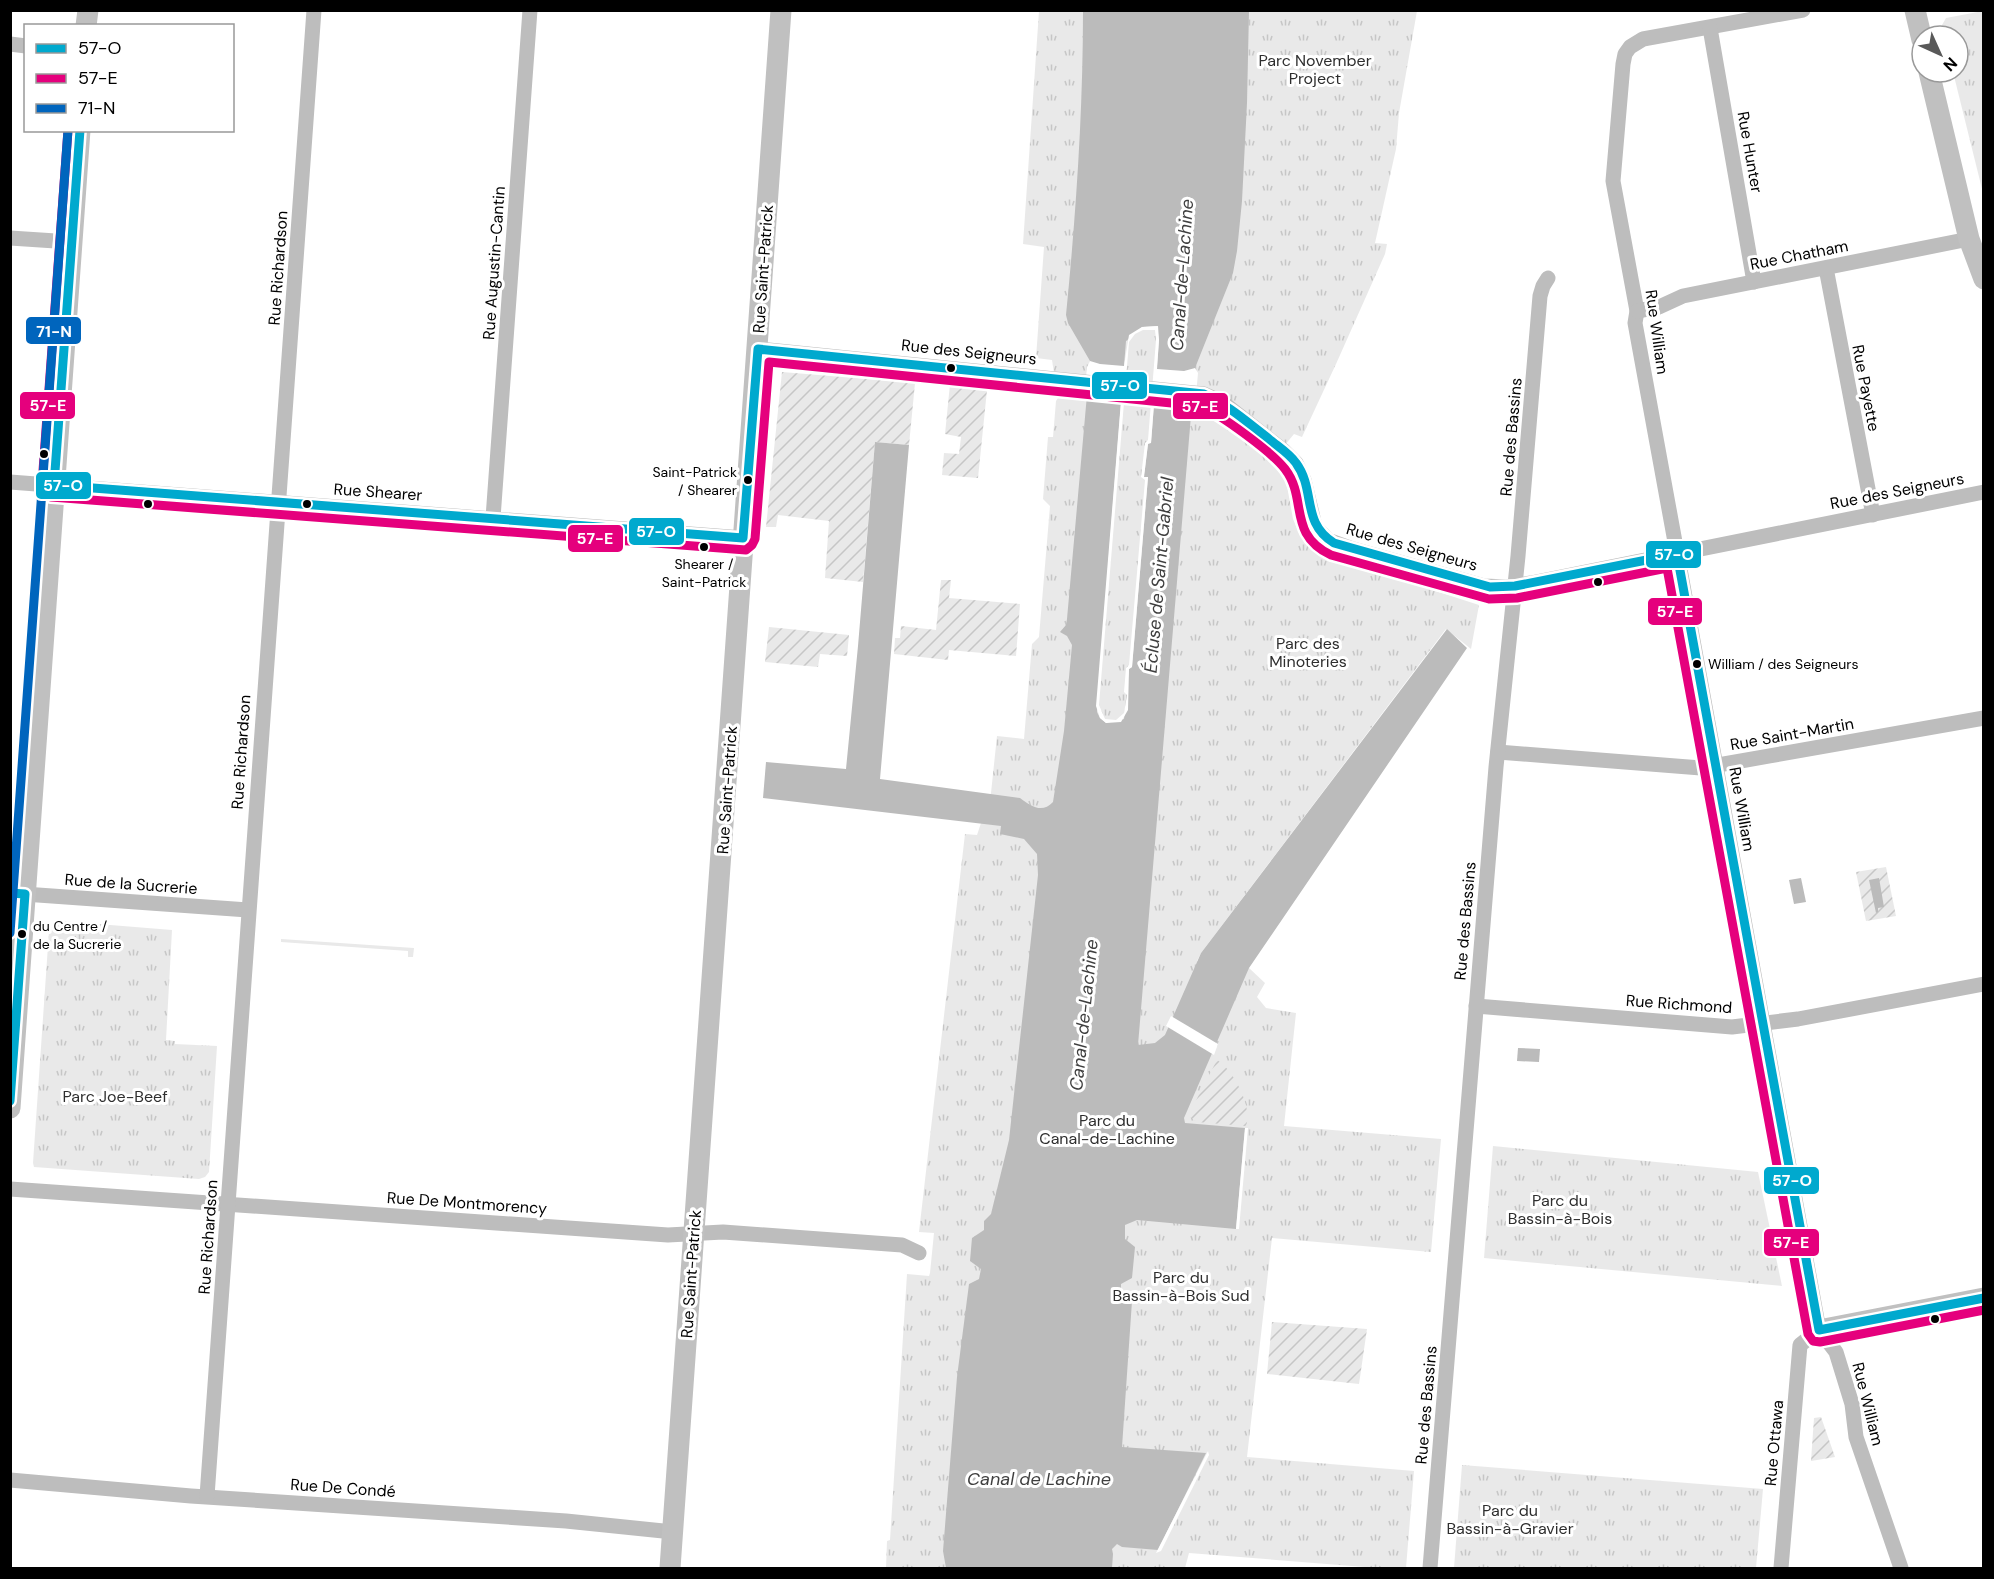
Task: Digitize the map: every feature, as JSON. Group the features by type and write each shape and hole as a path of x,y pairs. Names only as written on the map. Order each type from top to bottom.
{"main road":[{"name":"Rue Saint-Patrick","path":"670,1569 782,10"},
{"path":"1932,84 1969,239 1983,279"},
{"path":"10,1108 18,893 54,485 80,132"},
{"path":"1819,1330 1983,1298"}],"street":[{"name":"Rue Richardson","path":"207,1496 314,10"},
{"name":"Rue Augustin-Cantin","path":"493,518 530,10"},
{"path":"1710,28 1803,10"},
{"name":"Rue William","path":"1710,28 1648,38 1632,45 1625,54 1613,181 1637,311 1635,323 1819,1330 1836,1352 1851,1404 1856,1437 1901,1569"},
{"name":"Rue Hunter","path":"1710,28 1754,282"},
{"path":"10,238 71,242"},
{"name":"Rue Chatham","path":"1637,311 1659,307 1683,296 1969,239"},
{"name":"Rue Payette","path":"1826,268 1872,515"},
{"name":"Rue des Bassins","path":"1430,1569 1498,752 1540,296 1548,279"},
{"name":"Rue des Seigneurs","path":"758,349 1197,392 1210,396 1222,402 1296,463 1304,480 1315,526 1328,540 1484,586 1515,586 1983,492"},
{"name":"Rue Shearer","path":"10,482 743,538"},
{"name":"Rue Saint-Martin","path":"1498,752 1686,768 1716,766 1983,718"},
{"name":"Rue de la Sucrerie","path":"18,893 248,910"},
{"name":"Rue Richmond","path":"1476,1006 1732,1027 1762,1024 1983,984"},
{"name":"Rue De Montmorency","path":"10,1189 656,1234 723,1232 902,1245 919,1253"},
{"name":"Rue Ottawa","path":"1781,1569 1800,1345 1819,1330"},
{"name":"Rue De Condé","path":"10,1480 566,1521 673,1532"}],"green space":[{"name":"Parc du Canal-de-Lachine","path":"1039,11 1417,11 1399,113 1396,149 1375,243 1387,244 1385,254 1302,437 1294,434 1271,462 1285,475 1293,519 1300,535 1311,548 1358,566 1479,605 1471,649 1446,629 1197,961 1249,968 1265,983 1257,997 1266,1008 1296,1013 1284,1126 1441,1139 1431,1252 1272,1238 1247,1457 1414,1471 1406,1568 1377,1568 1189,1553 1185,1568 886,1568 887,1541 890,1540 907,1274 929,1276 930,1273 934,1233 919,1232 965,834 977,835 991,793 997,736 1024,739 1032,644 1039,637 1050,506 1043,499 1048,437 1053,437 1058,398 1052,360 1036,358 1044,247 1023,244"},
{"path":"1984,11 1983,193 1956,84 1970,84 1970,24 1943,24 1946,18"},
{"path":"782,372 915,383 909,445 875,442 863,582 825,578 829,521 778,515 776,527 766,527"},
{"path":"950,384 987,390 978,478 942,475 944,453 959,454 961,437 945,434"},
{"path":"941,580 951,580 949,598 1020,604 1016,656 949,650 948,660 894,654 895,638 900,638 901,626 936,630"},
{"path":"769,627 849,635 847,656 820,654 818,667 765,662"},
{"path":"1886,867 1896,916 1866,921 1856,872"},
{"name":"Parc Joe-Beef","path":"61,921 172,930 166,1040 175,1041 175,1044 217,1046 209,1172 205,1177 199,1179 34,1167 49,931 52,924"},
{"path":"281,939 414,948 413,957 408,957 408,951 281,942"},
{"path":"1217,1060 1229,1071 1240,1089 1247,1109 1246,1126 1197,1122 1188,1116"},
{"name":"Parc du Bassin-à-Bois","path":"1493,1146 1758,1172 1782,1286 1484,1258"},
{"path":"1272,1322 1367,1329 1359,1384 1267,1374"},
{"path":"1821,1417 1835,1457 1811,1461 1814,1418"},
{"name":"Parc du Bassin-à-Gravier","path":"1462,1465 1763,1489 1756,1568 1454,1568"}],"water":[{"name":"Canal de Lachine","path":"1083,11 1249,11 1247,103 1237,251 1233,273 1195,368 1138,1045 1155,1043 1165,1035 1201,953 1447,629 1467,648 1249,968 1184,1118 1185,1123 1245,1128 1236,1229 1137,1220 1125,1225 1125,1239 1135,1247 1132,1278 1121,1284 1121,1294 1132,1301 1122,1447 1206,1453 1158,1550 1122,1547 1117,1544 1112,1549 1112,1568 946,1568 943,1551 957,1377 969,1284 979,1279 981,1269 970,1261 972,1238 984,1230 984,1221 991,1214 1009,1140 1038,875 1037,854 1024,839 1000,834 1001,826 763,798 766,762 846,769 875,442 909,445 880,779 1020,798 1036,808 1045,808 1053,802 1064,731 1072,645 1067,636 1060,632 1066,625 1067,619 1090,361 1068,323 1066,315 1078,163","holes":["1157,326 1159,340 1151,443 1148,443 1144,477 1148,477 1132,667 1129,669 1124,719 1106,723 1097,712 1126,341 1142,327"]},
{"path":"1801,878 1806,902 1794,904 1789,880"},
{"path":"1879,878 1884,907 1878,908 1876,913 1869,880"},
{"path":"1518,1048 1540,1049 1539,1062 1517,1061"}],"pier":[{"path":"1158,326 1157,369 1184,371 1195,368 1198,373 1195,407 1154,404 1151,443 1148,444 1144,477 1148,477 1132,667 1129,669 1128,710 1121,722 1106,723 1100,718 1096,706 1121,401 1084,398 1087,367 1090,361 1124,366 1129,335 1142,327","holes":["1143,330 1155,330 1148,440 1145,443 1141,477 1145,480 1129,665 1126,668 1124,692 1127,695 1124,713 1116,720 1105,719 1099,705 1129,342 1135,334"]},
{"path":"1171,1016 1218,1044 1214,1055 1166,1026"},
{"path":"1245,1128 1248,1128 1239,1229 1236,1229"},
{"path":"1208,1451 1209,1455 1161,1551 1156,1553"}],"transit line":[{"name":"57-E","path":"68,132 42,484 44,492 51,497 746,550 755,539 769,362 1201,406 1246,434 1285,469 1296,492 1303,526 1308,537 1317,547 1331,555 1489,599 1517,598 1667,568 1808,1334 1813,1341 1820,1342 1984,1310"},
{"name":"71-N","path":"10,933 68,132"},
{"name":"57-O","path":"80,132 54,485 743,538 758,349 1204,394 1237,414 1293,459 1306,484 1317,526 1334,543 1490,587 1515,586 1677,554 1819,1330 1984,1298"},
{"name":"57-O","path":"10,893 25,894 10,1101"}],"place":[{"name":"Saint-Patrick / Shearer","path":"748,480"},
{"name":"Shearer / Saint-Patrick","path":"704,547"},
{"name":"William / des Seigneurs","path":"1697,664"},
{"name":"du Centre / de la Sucrerie","path":"22,934"}],"park label":[{"name":"Parc November Project","path":"1315,69"},
{"name":"Parc des Minoteries","path":"1308,652"},
{"name":"Parc du Bassin-à-Bois Sud","path":"1181,1286"}],"water label":[{"name":"Canal-de-Lachine","path":"1182,275"},
{"name":"Écluse de Saint-Gabriel","path":"1159,575"},
{"name":"Canal-de-Lachine","path":"1084,1015"}]}
